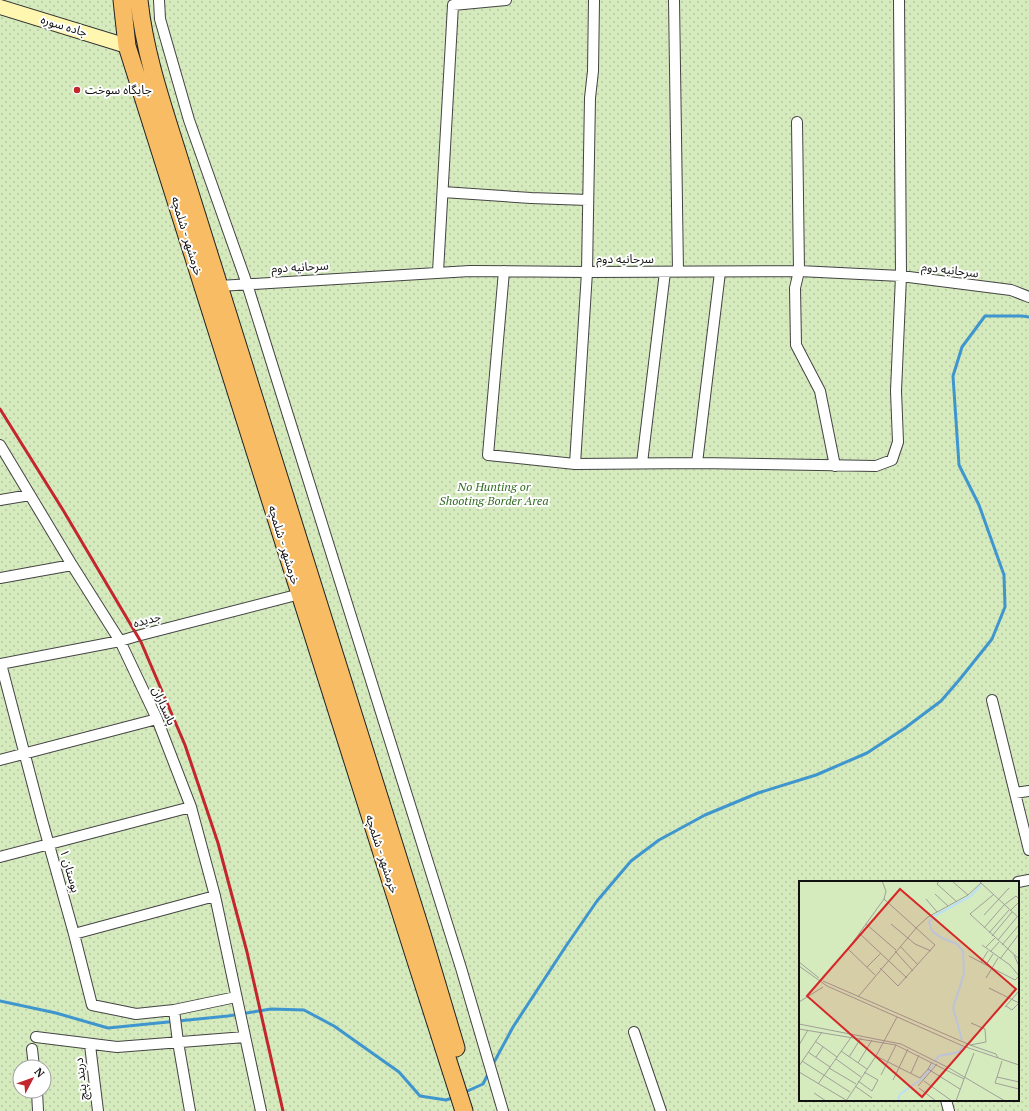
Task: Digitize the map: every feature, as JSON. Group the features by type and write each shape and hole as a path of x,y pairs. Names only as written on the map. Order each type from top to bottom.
{"highway":[{"name":"خرمشهر - شلمچه","path":"122,0 127,46 307,593 466,1098"},
{"name":"خرمشهر - شلمچه","path":"139,0 151,64 219,286 307,593"}],"main road":[{"name":"جاده سوره","path":"0,7 127,46"}],"street":[{"path":"159,0 160,19 189,120 247,284 461,968 503,1111"},
{"path":"438,272 453,5 506,0"},
{"path":"575,464 587,272 590,98 593,71 594,0"},
{"path":"674,0 678,272"},
{"path":"504,271 488,455 575,464 642,463 876,466 892,460 898,442 896,390 901,276 899,0"},
{"path":"797,122 799,271 795,288 796,345 820,391 834,466"},
{"path":"443,192 588,200"},
{"name":"سرحانیه دوم","path":"219,286 438,272 799,271 901,276 1011,290 1029,297"},
{"path":"642,463 665,272"},
{"path":"697,464 720,272"},
{"name":"پاسداران","path":"0,445 72,565 120,641 157,719 191,807 216,896 261,1111"},
{"path":"0,500 30,495"},
{"path":"0,578 72,565"},
{"name":"جدیده","path":"0,664 120,641 307,593"},
{"name":"بوستان ۱","path":"0,664 26,754 92,1005 136,1014 174,1013"},
{"path":"992,700 1027,835 1029,850"},
{"path":"0,760 157,719"},
{"path":"1015,793 1029,791"},
{"path":"0,857 191,807"},
{"path":"1019,882 1029,880"},
{"path":"74,934 216,896"},
{"path":"190,1111 174,1013 237,1001"},
{"path":"634,1032 661,1111"},
{"path":"36,1038 117,1047 177,1037 245,1037"},
{"name":"دربند پنچ","path":"90,1045 98,1111"},
{"path":"32,1049 33,1059"},
{"path":"37,1099 38,1111"},
{"path":"946,1101 949,1111"}],"green space":[{"name":"No Hunting or Shooting Border Area","path":"0,0 1029,0 1029,1111 0,1111"}],"waterway":[{"path":"492,1066 513,1027 566,946 597,901 631,861 659,840 705,815 758,793 816,775 867,753 905,728 941,701 992,639 1005,607 1004,575 979,505 959,465 953,376 962,347 985,316 1029,317"},
{"path":"0,1001 56,1013 108,1028 228,1016 271,1009 304,1010 334,1026 399,1072 420,1096 446,1100 455,1097"},
{"path":"463,1093 483,1084 489,1072"}],"railway":[{"path":"0,409 63,510 141,642 185,745 218,843 247,952 283,1111"}],"place":[{"name":"جایگاه سوخت","path":"77,90"}]}
